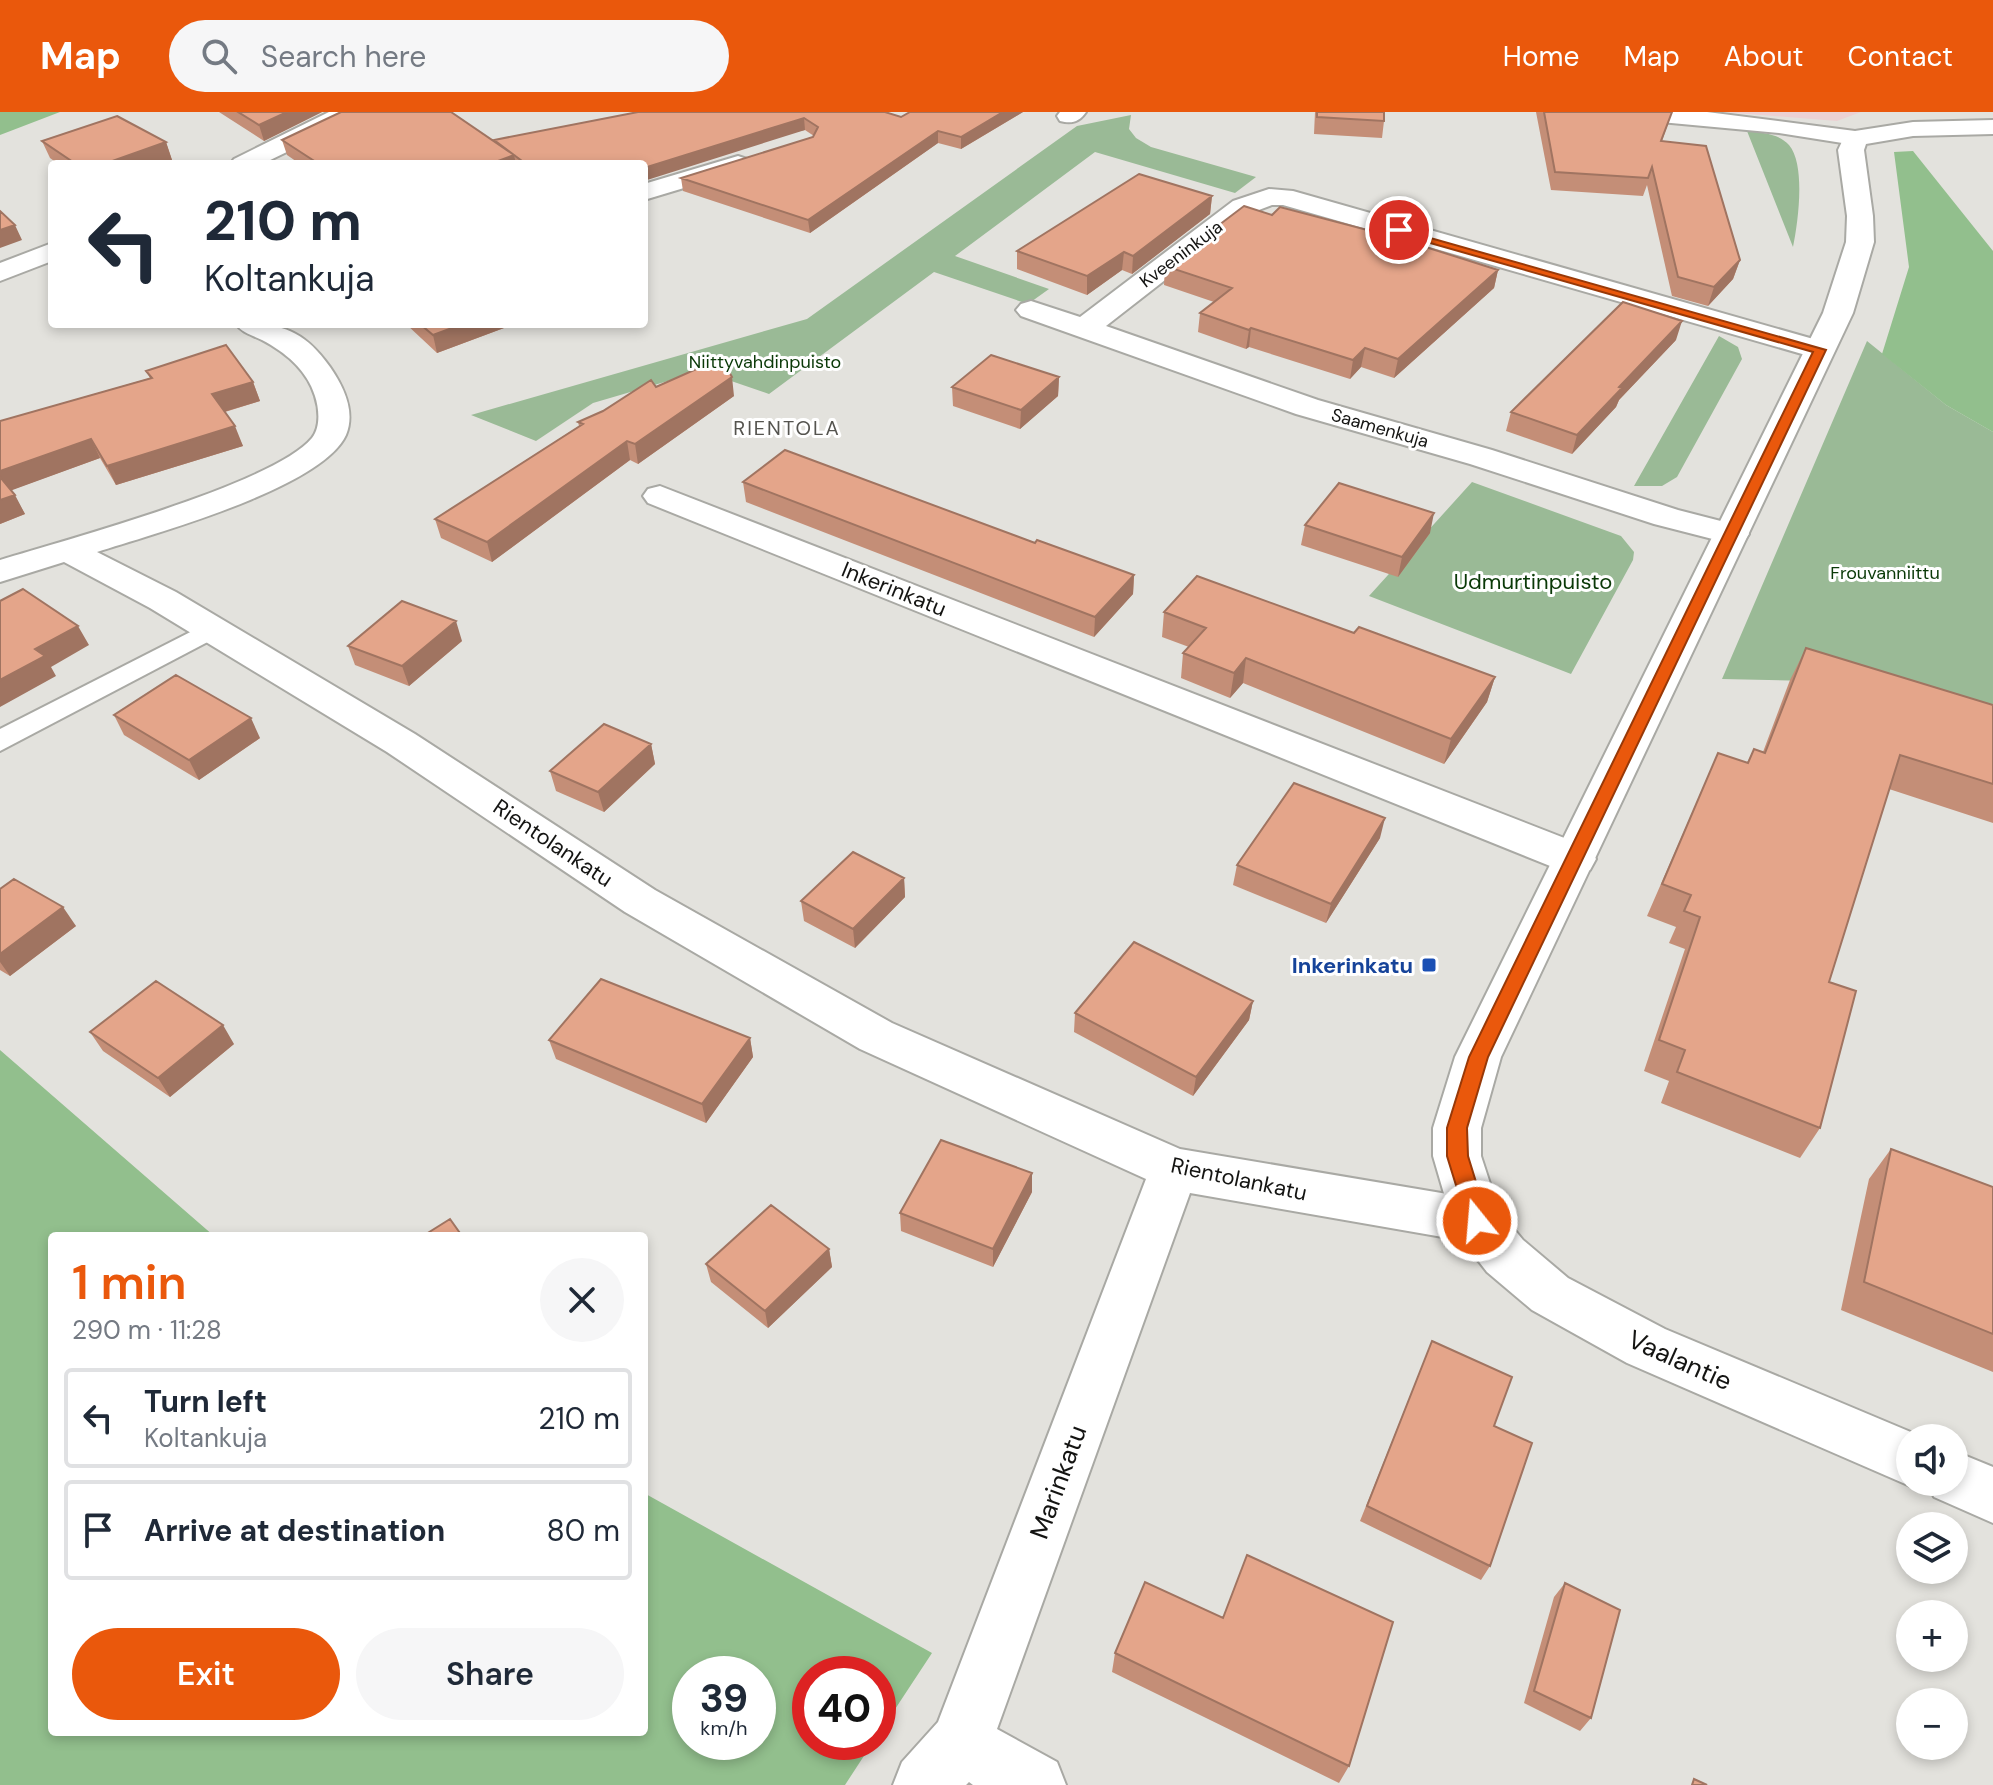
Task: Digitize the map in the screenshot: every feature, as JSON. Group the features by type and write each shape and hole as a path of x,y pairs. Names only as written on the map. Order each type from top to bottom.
{"street":[{"path":"251,160 350,112"},
{"path":"1628,112 1779,126 1855,138 1913,129 1993,127"},
{"path":"1477,1221 1457,1156 1457,1128 1478,1057 1838,313 1860,242 1860,216 1851,150 1855,138"},
{"path":"648,191 760,157"},
{"name":"Kveeninkuja","path":"1085,328 1242,207 1269,197 1284,197 1820,350"},
{"path":"0,273 48,253"},
{"name":"Saamenkuja","path":"1031,310 1307,407 1481,457 1666,517 1732,534"},
{"path":"0,571 253,485 308,458 326,443 334,426 333,409 323,378 270,328"},
{"name":"Inkerinkatu","path":"660,496 1575,859"},
{"name":"Rientolankatu","path":"67,550 163,600 401,743 640,901 876,1036 1174,1169 1477,1221"},
{"name":"Marinkatu","path":"943,1764 1174,1169"},
{"name":"Vaalantie","path":"1477,1221 1505,1256 1550,1294 1594,1320 1646,1346 1896,1453"},
{"path":"1968,1484 1993,1495"},
{"path":"943,1764 1034,1785"}],"lane":[{"path":"0,741 210,630"}],"shaded area":[{"path":"1723,112 1861,112 1837,121"}],"green space":[{"path":"0,112 60,112 0,135"},
{"name":"Niittyvahdinpuisto","path":"1131,115 1129,129 1136,138 1151,147 1256,177 1235,193 1095,152 955,256 1049,289 1028,304 934,272 769,394 702,371 593,403 536,441 471,415 807,319 1077,126"},
{"path":"1747,131 1780,138 1794,154 1798,166 1799,194 1793,247"},
{"path":"1913,151 1993,251 1993,432 1946,405 1882,354 1909,267 1894,152"},
{"path":"1719,336 1738,347 1742,359 1677,477 1662,486 1634,486"},
{"name":"Frouvanniittu","path":"1867,341 1946,405 1993,432 1993,710 1905,683 1722,679"},
{"name":"Udmurtinpuisto","path":"1472,482 1621,536 1634,552 1633,560 1571,674 1369,596"},
{"path":"0,1050 209,1232 48,1232 48,1736 648,1736 648,1495 932,1653 896,1708 896,1656 792,1656 792,1760 861,1760 845,1785 0,1785"}],"building":[{"path":"238,112 287,112 259,125"},
{"path":"341,112 451,112 514,155 501,160 313,160 282,140"},
{"path":"638,112 885,112 901,117 910,112 1003,112 961,137 938,131 808,220 681,178 813,137 818,127 804,118 648,167 648,160 521,160 494,140"},
{"path":"1317,112 1384,112 1384,121 1317,117"},
{"path":"1544,112 1672,112 1661,141 1706,146 1740,260 1714,287 1678,277 1652,167 1648,178 1555,172"},
{"path":"117,116 166,142 115,160 70,160 42,141"},
{"path":"1139,174 1212,196 1133,256 1124,252 1087,276 1017,251"},
{"path":"1244,206 1272,215 1280,207 1394,237 1498,270 1398,359 1365,348 1353,360 1200,313 1232,288 1165,266"},
{"path":"0,211 15,225 0,230"},
{"path":"1623,302 1682,321 1577,435 1511,412"},
{"path":"425,328 452,328 433,335"},
{"path":"226,345 253,382 212,394 235,426 107,466 91,439 0,471 0,421 152,378 146,371"},
{"path":"991,355 1059,377 1021,410 952,387"},
{"path":"721,358 732,377 635,444 627,441 487,542 435,519 583,424 578,422 603,411 651,380 656,387"},
{"path":"785,450 1035,543 1037,540 1134,575 1095,617 743,482"},
{"path":"0,477 15,495 0,500"},
{"path":"1339,483 1434,513 1402,557 1305,525"},
{"path":"1197,576 1354,633 1359,627 1495,677 1451,739 1246,658 1234,673 1183,653 1206,628 1164,612"},
{"path":"23,589 78,626 35,649 45,656 0,680 0,601"},
{"path":"402,601 456,621 402,666 348,646"},
{"path":"1806,648 1993,705 1993,784 1900,755 1829,982 1856,991 1820,1128 1677,1072 1685,1050 1659,1040 1700,917 1684,911 1691,895 1662,884 1718,753 1748,763 1754,749 1765,753"},
{"path":"176,675 251,718 189,760 114,715"},
{"path":"604,724 651,744 598,792 550,771"},
{"path":"1294,783 1385,818 1331,904 1237,865"},
{"path":"853,852 904,878 853,929 801,901"},
{"path":"14,879 63,907 0,954 0,889"},
{"path":"1134,942 1253,1001 1196,1077 1075,1013"},
{"path":"601,979 750,1038 702,1104 549,1040"},
{"path":"156,981 223,1025 158,1078 90,1032"},
{"path":"941,1140 1032,1173 993,1249 900,1213"},
{"path":"1891,1149 1993,1187 1993,1334 1864,1282"},
{"path":"771,1205 829,1249 765,1311 706,1264"},
{"path":"450,1219 459,1232 429,1232"},
{"path":"1432,1341 1512,1377 1494,1426 1532,1443 1490,1566 1367,1506"},
{"path":"1247,1555 1393,1622 1349,1766 1115,1653 1145,1582 1223,1618"},
{"path":"1565,1583 1620,1610 1591,1718 1534,1691"},
{"path":"1694,1779 1707,1785 1692,1785"}],"place":[{"name":"Inkerinkatu","path":"1429,965"}],"district":[{"name":"RIENTOLA","path":"787,428"}],"route":[{"path":"1399,230 1820,350 1586,840 1478,1057 1457,1128 1457,1156 1477,1221"}]}
